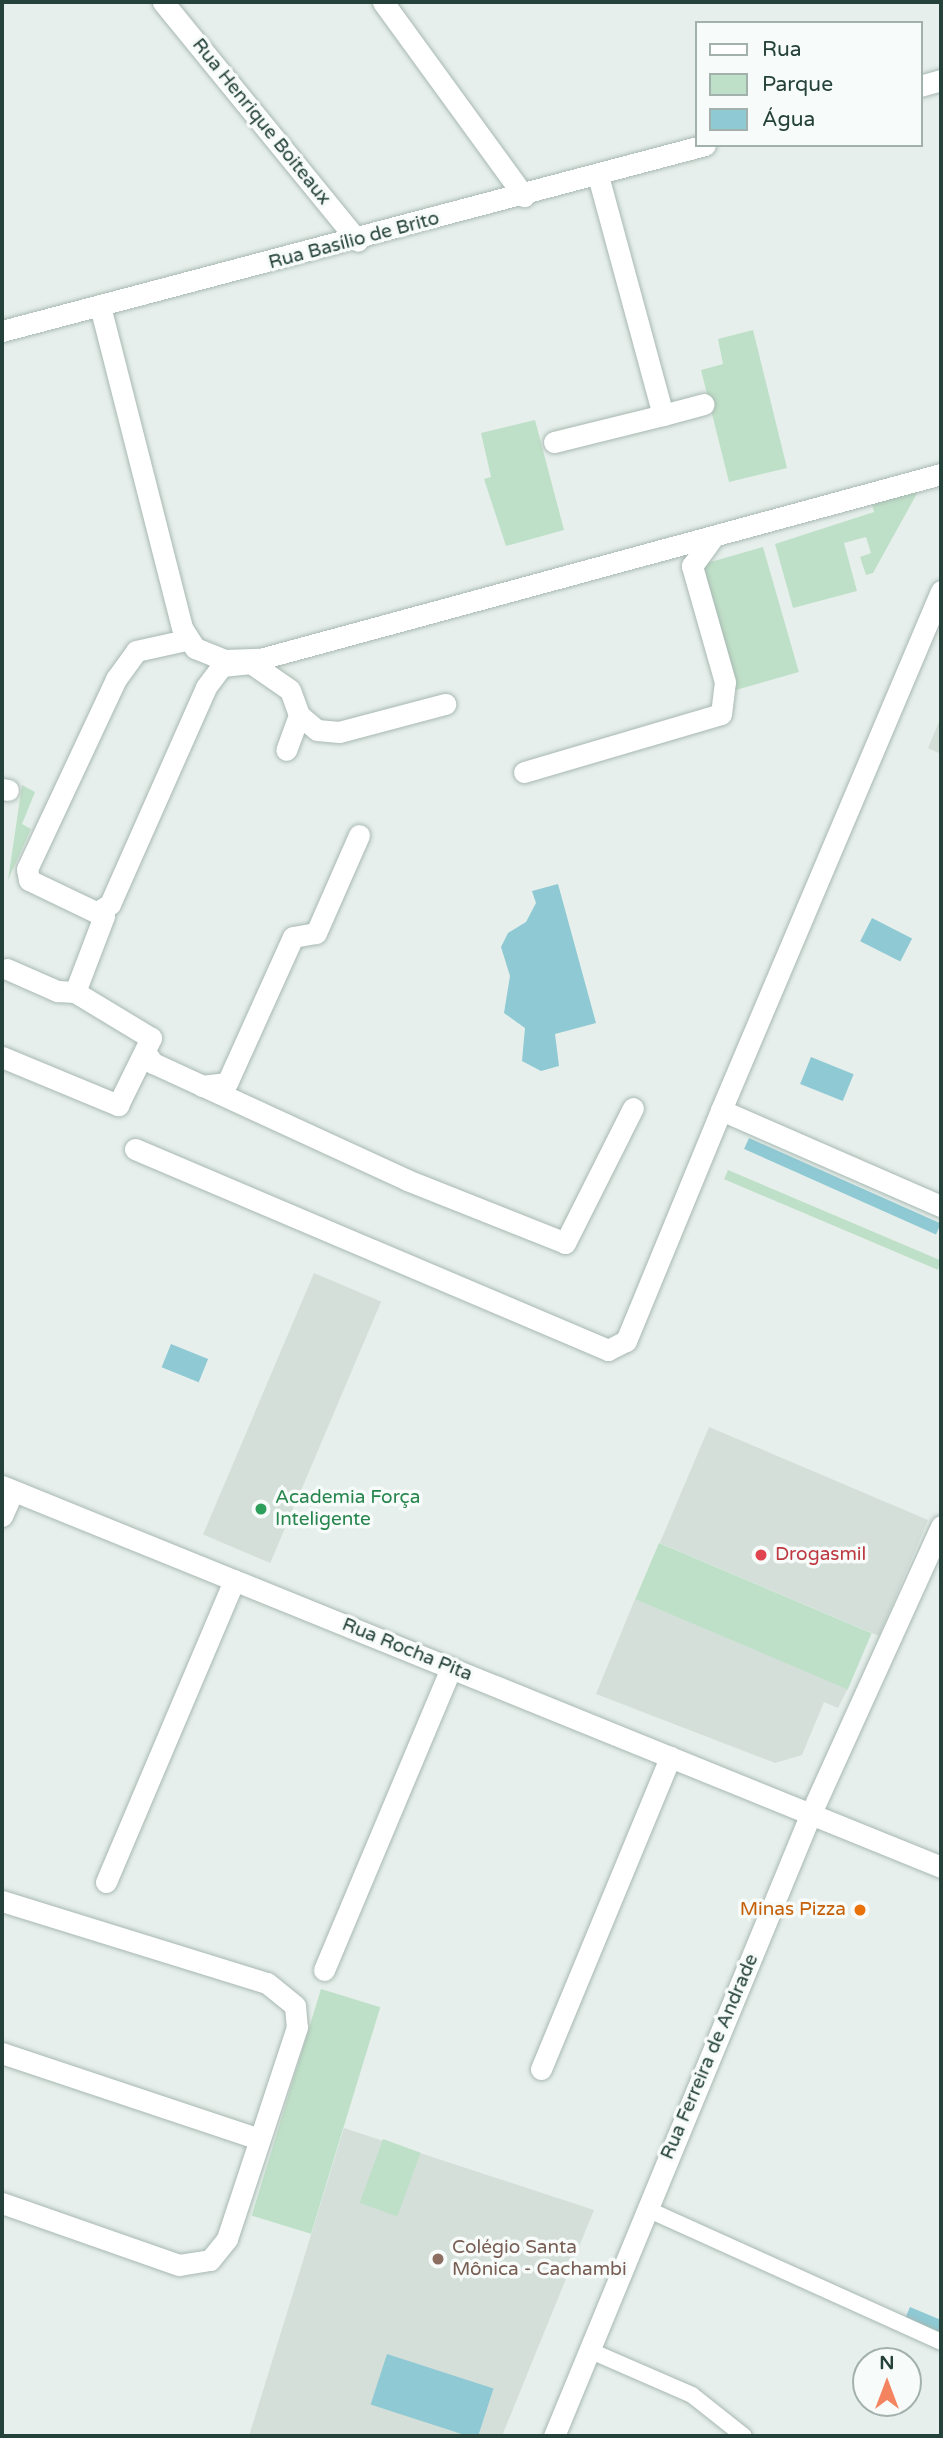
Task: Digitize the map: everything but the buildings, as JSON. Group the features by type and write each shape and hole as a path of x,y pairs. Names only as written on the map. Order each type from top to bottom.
{"street":[{"name":"Rua Henrique Boiteaux","path":"163,2 358,242"},
{"path":"383,2 524,196"},
{"path":"922,85 941,80"},
{"name":"Rua Basílio de Brito","path":"2,331 358,242 698,147"},
{"path":"598,175 663,415"},
{"path":"100,306 186,640"},
{"path":"554,442 704,404"},
{"path":"99,911 110,904 210,680 222,666 941,474"},
{"path":"524,772 720,714 725,682 692,566 714,536"},
{"path":"135,1149 608,1350 626,1341 941,591"},
{"path":"99,911 29,880 27,869 117,679 136,651 186,640 209,654 240,660 276,677 297,700 299,715 286,750"},
{"path":"299,715 317,730 338,732 445,704"},
{"path":"202,1086 227,1083 287,947 293,937 316,933 359,835"},
{"path":"75,992 102,933 99,911"},
{"path":"7,969 57,991 75,992"},
{"path":"2,1057 118,1105 145,1052 148,1031 81,1001 75,992"},
{"path":"145,1052 153,1063 202,1086 565,1243 633,1108"},
{"path":"721,1110 941,1206"},
{"path":"2,1516 7,1488"},
{"name":"Rua Rocha Pita","path":"7,1488 941,1867"},
{"name":"Rua Ferreira de Andrade","path":"554,2436 811,1813 941,1526"},
{"path":"106,1882 234,1580"},
{"path":"324,1970 451,1668"},
{"path":"541,2069 670,1757"},
{"path":"2,1900 267,1983 285,1995 295,2006 297,2027 227,2239 199,2264 179,2265 2,2203"},
{"path":"2,2053 259,2139"}],"lane":[{"path":"647,2209 941,2342"},
{"path":"591,2351 692,2395 744,2436"}],"shaded area":[{"path":"941,717 941,754 928,748"},
{"path":"314,1273 381,1302 270,1563 203,1534"},
{"path":"709,1427 928,1520 879,1636 660,1543"},
{"path":"635,1599 848,1688 838,1708 824,1702 802,1755 775,1763 596,1694"},
{"name":"Colégio Santa Mônica - Cachambi","path":"344,2128 594,2210 502,2436 249,2436"}],"green space":[{"path":"753,330 787,468 729,482 701,370 723,364 718,339"},
{"path":"535,420 564,530 506,546 484,479 491,477 481,433"},
{"path":"920,488 873,573 866,575 860,557 871,553 866,537 844,543 857,591 793,608 775,544 874,512 870,496"},
{"path":"763,547 799,672 729,692 693,567"},
{"path":"22,785 35,792 22,824 31,829 8,880"},
{"path":"728,1170 941,1260 938,1270 724,1179"},
{"path":"659,1543 872,1633 848,1689 635,1599"},
{"path":"321,1989 380,2007 311,2234 252,2216"},
{"path":"383,2139 421,2153 397,2217 360,2203"}],"water":[{"path":"558,884 596,1023 555,1034 559,1066 541,1071 522,1061 525,1028 504,1013 510,976 501,947 508,933 526,922 536,903 532,891"},
{"path":"872,918 912,938 900,962 860,941"},
{"path":"811,1057 854,1074 843,1101 800,1084"},
{"path":"749,1138 941,1223 936,1234 744,1149"},
{"path":"171,1344 208,1359 199,1382 162,1367"},
{"path":"910,2307 941,2320 941,2337 904,2321"},
{"path":"387,2354 494,2389 478,2436 468,2436 371,2404"}],"place":[{"name":"Academia Força Inteligente","path":"261,1509"},
{"name":"Drogasmil","path":"761,1555"},
{"name":"Minas Pizza","path":"860,1910"},
{"name":"Colégio Santa Mônica - Cachambi","path":"438,2259"}]}
